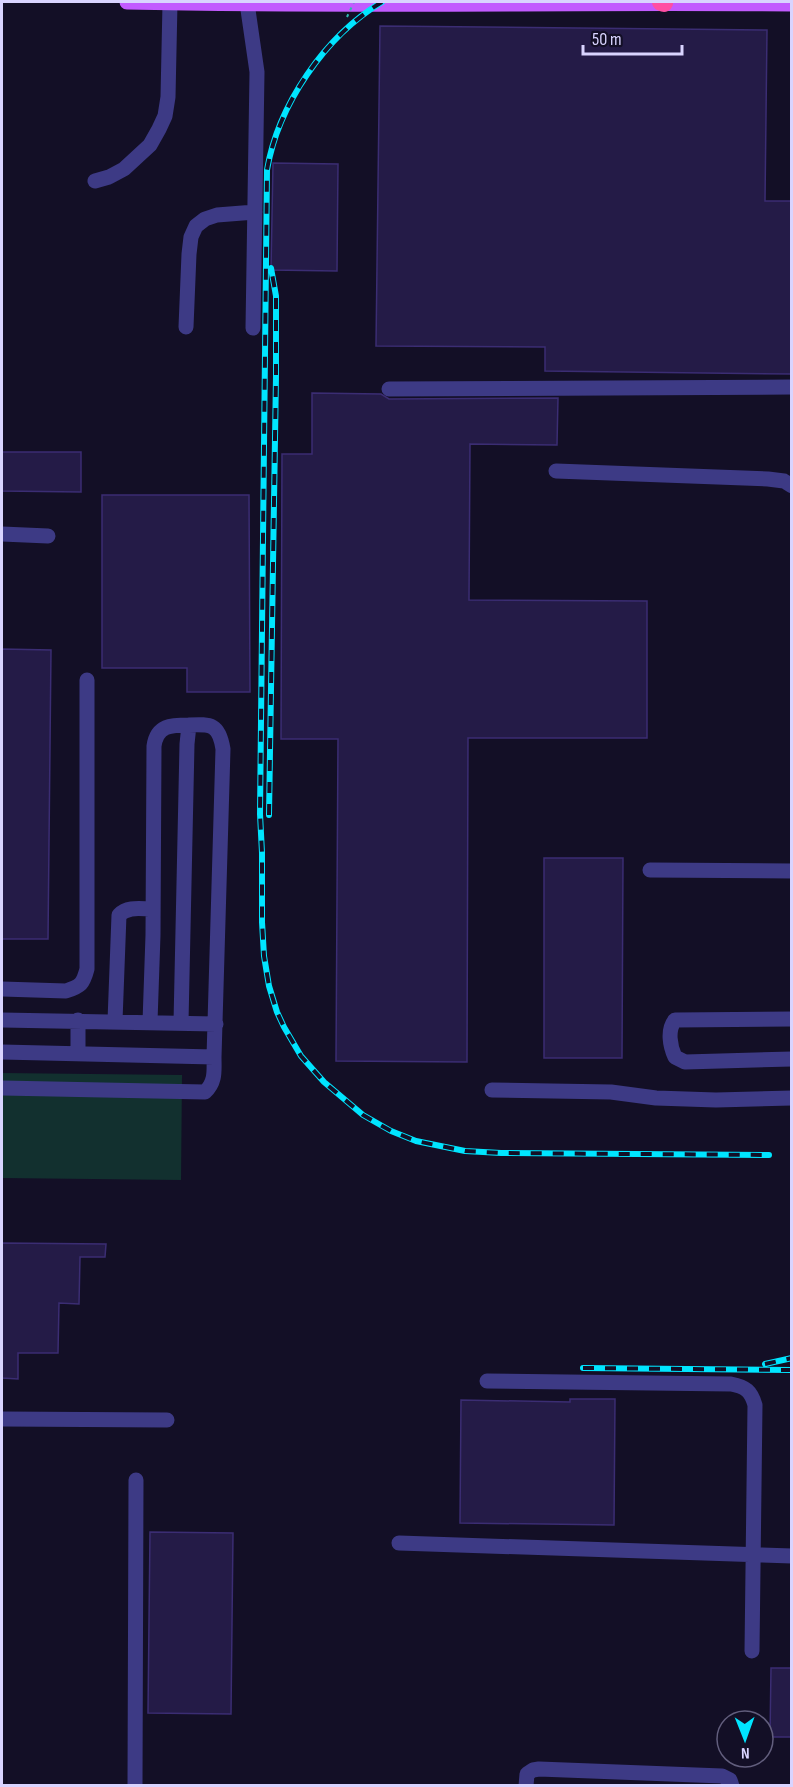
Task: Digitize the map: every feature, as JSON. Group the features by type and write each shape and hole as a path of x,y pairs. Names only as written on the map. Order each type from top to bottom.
{"main road":[{"path":"128,2 792,4"}],"lane":[{"path":"95,181 124,169 150,145 165,116 168,97 170,3"},
{"path":"247,3 257,72 253,328"},
{"path":"186,327 189,254 191,237 196,226 205,219 218,215 255,212"},
{"path":"390,389 792,387"},
{"path":"556,471 768,479 784,481 792,486"},
{"path":"2,534 48,536"},
{"path":"2,989 66,991 84,982 87,969 87,680"},
{"path":"2,1088 205,1092 211,1086 214,1076 216,1024 223,749 221,735 214,727 208,725 172,725 159,731 155,740 150,1022"},
{"path":"181,1023 189,725"},
{"path":"650,870 792,871"},
{"path":"115,1021 119,915 132,909 152,909"},
{"path":"792,1019 680,1019 672,1023 670,1033 675,1057 685,1062 792,1059"},
{"path":"2,1020 216,1024"},
{"path":"78,1020 78,1054"},
{"path":"2,1052 214,1057"},
{"path":"492,1090 611,1092 656,1098 716,1100 792,1098"},
{"path":"487,1381 731,1384 746,1389 752,1394 755,1405 752,1651"},
{"path":"2,1419 167,1420"},
{"path":"135,1785 136,1480"},
{"path":"399,1543 792,1556"},
{"path":"526,1785 527,1774 539,1769 722,1776 730,1780 732,1785"}],"path":[{"path":"347,17 354,2"}],"green space":[{"path":"2,1073 182,1075 181,1180 2,1178"}],"building":[{"path":"380,26 767,30 765,201 792,201 792,374 545,371 545,347 376,346"},
{"path":"273,163 338,164 337,271 271,270"},
{"path":"312,393 381,394 389,399 558,398 557,445 470,444 469,600 647,601 647,738 468,738 467,1062 336,1061 338,739 281,739 282,454 312,454"},
{"path":"2,452 81,452 81,492 2,491"},
{"path":"102,495 249,495 250,692 187,692 187,668 102,668"},
{"path":"2,649 51,650 48,939 2,939"},
{"path":"544,858 623,858 622,1058 544,1058"},
{"path":"2,1243 106,1244 105,1257 80,1257 79,1304 59,1303 58,1353 18,1353 18,1379 2,1378"},
{"path":"570,1399 615,1399 614,1525 460,1523 461,1400 570,1402"},
{"path":"150,1532 233,1533 231,1714 148,1713"},
{"path":"771,1668 792,1668 792,1737 775,1737 775,1709 770,1709"}],"railway":[{"path":"382,2 342,33 307,74 282,121 267,170 260,814 264,956 269,986 277,1012 301,1056 324,1082 363,1115 391,1131 416,1141 465,1151 501,1153 769,1155"},
{"path":"269,815 276,376 276,296 271,268"},
{"path":"765,1364 792,1358"},
{"path":"583,1368 792,1370"}]}
